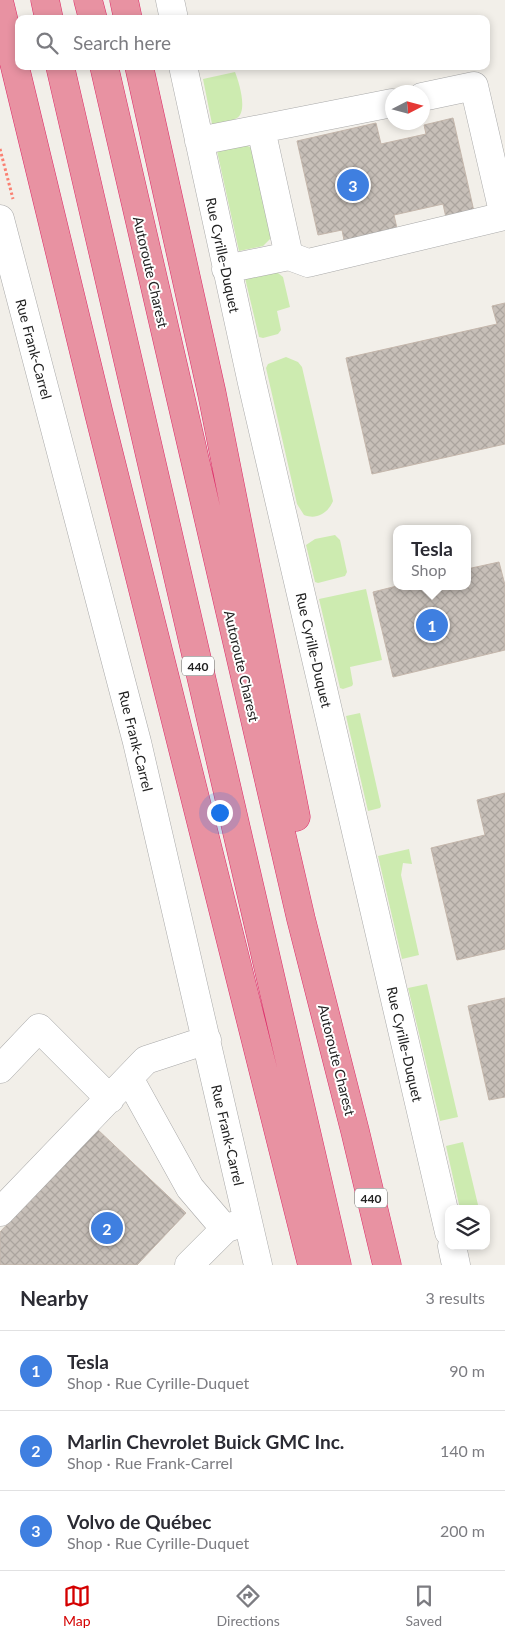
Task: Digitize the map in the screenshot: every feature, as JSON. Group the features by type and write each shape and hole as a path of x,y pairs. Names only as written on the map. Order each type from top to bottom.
{"highway":[{"path":"45,0 48,15"},
{"path":"88,0 92,15"},
{"path":"124,0 127,15"},
{"path":"1,8 15,66"},
{"path":"16,70 99,414 312,1265"},
{"name":"440","path":"61,70 337,1265"},
{"name":"Autoroute Charest","path":"105,70 301,919 355,1131 386,1265"},
{"path":"140,70 230,476 316,913 355,1131"}],"street":[{"path":"170,0 173,15"},
{"name":"Rue Cyrille-Duquet","path":"184,70 226,269 445,1215"},
{"path":"226,269 289,256 308,263 504,216 474,86 430,94"},
{"path":"199,141 385,103"},
{"path":"261,129 289,256"},
{"name":"Rue Frank-Carrel","path":"0,220 137,742 207,1040 236,1225 258,1265"},
{"path":"0,1069 40,1028 110,1099"},
{"path":"0,1212 146,1060 207,1040"},
{"path":"129,1078 190,1188 236,1225 189,1265"},
{"path":"453,1250 456,1265"}],"green space":[{"path":"235,72 242,96 242,109 237,118 214,125 212,124 203,79"},
{"path":"245,145 255,152 272,237 263,246 239,251 217,151"},
{"path":"270,271 278,273 283,277 290,307 277,311 281,330 278,334 263,338 259,337 245,278"},
{"path":"286,357 298,362 302,367 333,501 325,512 313,517 304,515 297,504 266,368 268,364"},
{"path":"335,535 340,540 347,572 345,576 318,583 315,582 306,545 315,539"},
{"path":"366,589 382,660 350,667 353,684 343,689 340,688 319,599"},
{"path":"360,713 381,806 380,808 368,811 346,716"},
{"path":"409,849 412,864 403,863 401,875 419,955 402,959 378,856"},
{"path":"427,984 458,1117 440,1121 408,988"},
{"path":"463,1142 478,1205 459,1205 446,1146"}],"building":[{"path":"453,118 475,216 447,222 443,204 394,215 398,233 345,245 342,230 318,235 297,141 376,123 381,144 426,134 425,130 430,130 430,124"},
{"path":"505,303 505,444 372,474 346,358 497,324 492,306"},
{"path":"499,562 505,585 505,650 393,677 373,592 393,587 393,590 471,590 471,568"},
{"path":"505,793 505,949 457,960 431,848 485,835 477,800"},
{"path":"505,998 505,1097 489,1100 468,1006"},
{"path":"97,1129 186,1213 137,1265 0,1265 0,1232"}],"place":[{"name":"Volvo de Québec","path":"353,185"},
{"name":"Tesla","path":"432,625"},
{"name":"Marlin Chevrolet Buick GMC Inc.","path":"107,1228"}]}
